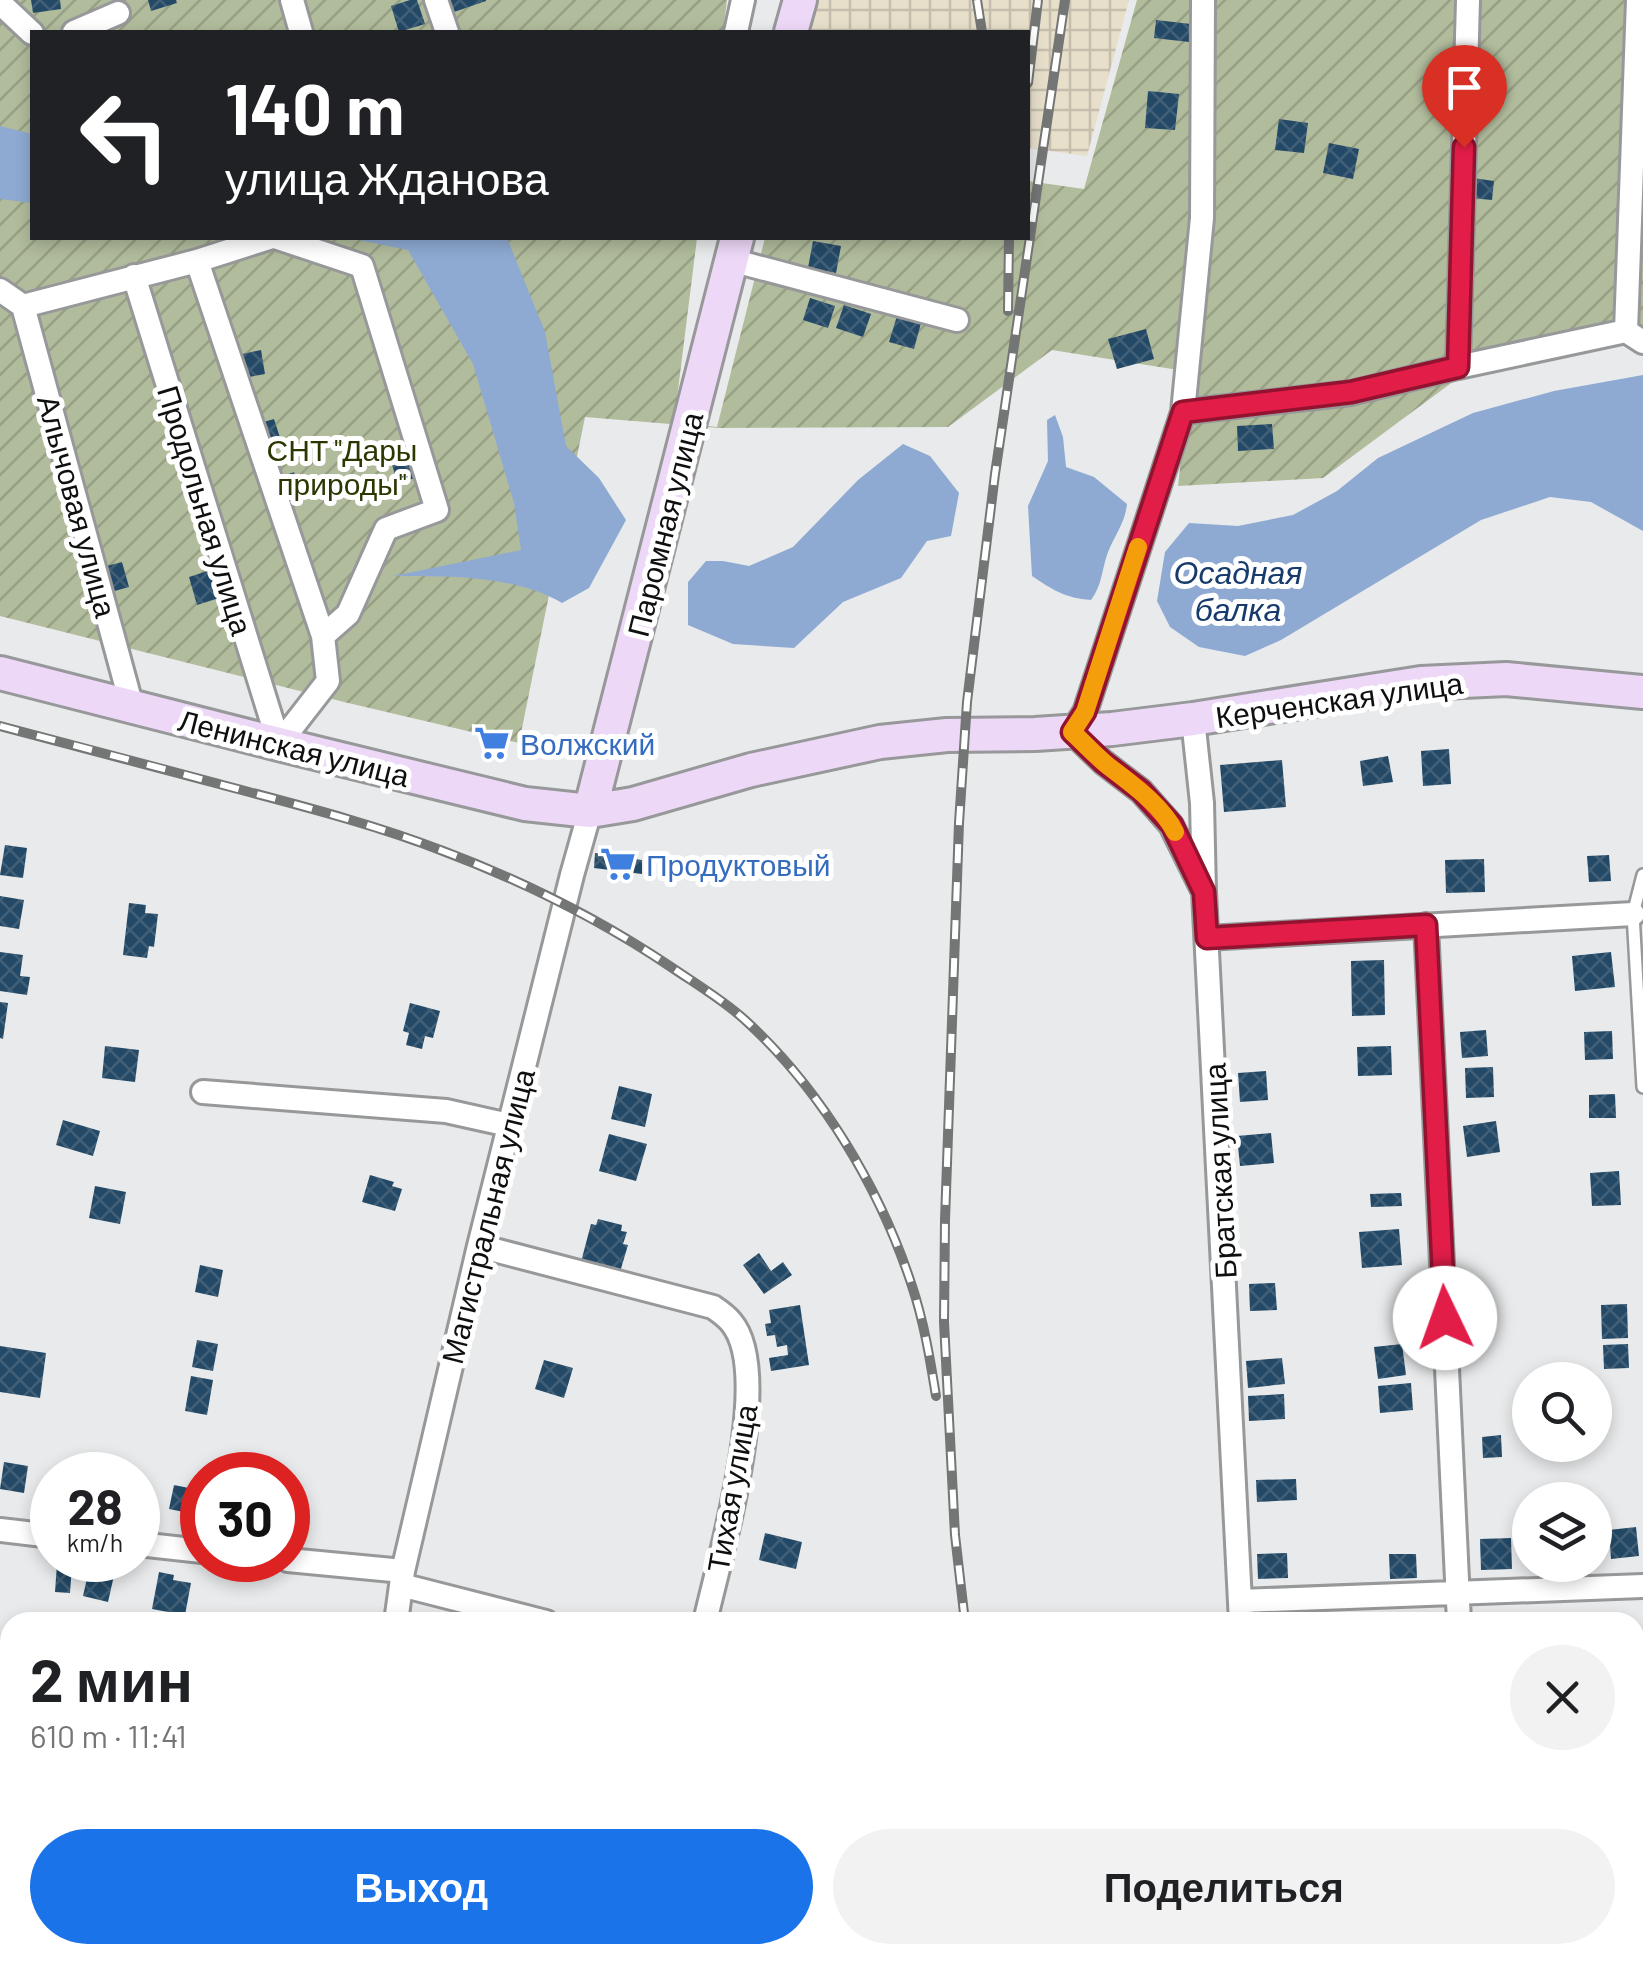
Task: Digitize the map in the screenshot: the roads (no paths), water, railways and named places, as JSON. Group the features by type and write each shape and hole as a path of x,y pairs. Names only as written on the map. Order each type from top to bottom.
{"street":[{"path":"292,0 300,30"},
{"path":"436,0 446,30"},
{"path":"736,30 743,0"},
{"path":"792,30 800,0"},
{"path":"1202,0 1202,218 1183,412 1085,712 1072,732 1141,791 1172,825 1204,892"},
{"path":"1458,367 1468,0"},
{"path":"1183,412 1351,392 1458,367 1635,337 1638,0"},
{"path":"0,3 30,31"},
{"path":"79,30 119,15"},
{"path":"0,290 23,306 262,240"},
{"path":"284,240 362,266 437,510 386,530 348,614 323,636"},
{"path":"734,249 957,320"},
{"name":"Паромная улица","path":"590,812 734,249"},
{"path":"197,261 323,636 328,681 279,744"},
{"name":"Продольная улица","path":"134,276 279,744"},
{"name":"Алычовая улица","path":"23,306 132,707"},
{"name":"Ленинская улица","path":"0,673 525,804 590,812 633,804 751,770 880,742 947,735 1035,734"},
{"name":"Керченская улица","path":"1035,734 1192,719 1420,684 1506,679 1643,692"},
{"name":"Братская улица","path":"1192,719 1202,803 1240,1612"},
{"name":"Магистральная улица","path":"397,1612 479,1246 590,812"},
{"path":"1207,938 1633,914"},
{"path":"1426,925 1459,1612"},
{"path":"203,1092 446,1111 509,1125"},
{"name":"Тихая улица","path":"479,1246 713,1307 733,1323 748,1373 749,1415 707,1612"},
{"path":"0,1530 30,1533"},
{"path":"310,1563 402,1578 513,1612"},
{"path":"1240,1612 1458,1594 1643,1586"}],"lane":[{"path":"1643,875 1633,914 1643,1087"}],"water":[{"path":"0,126 30,134 30,203 0,199"},
{"path":"359,240 508,240 545,332 566,446 599,478 626,520 589,588 562,603 502,582 393,576 521,550 514,503 473,364 408,250"},
{"name":"Осадная балка","path":"1643,375 1643,531 1591,502 1550,497 1481,520 1281,640 1245,656 1199,647 1170,627 1157,601 1165,552 1189,523 1238,526 1293,515 1337,491 1378,458 1473,413 1554,391"},
{"path":"1055,415 1063,437 1066,467 1094,477 1127,504 1091,600 1060,592 1032,576 1028,506 1048,461 1047,420"},
{"path":"903,444 930,456 959,493 951,536 927,541 901,578 843,602 794,648 733,644 688,625 688,582 706,561 749,566 793,547 858,480"}],"railway":[{"path":"977,0 982,30"},
{"path":"1030,66 1038,0"},
{"path":"1030,237 1065,0"},
{"path":"1008,311 1009,240"},
{"path":"964,1612 955,1535 944,1322 959,823 967,702 1030,240"},
{"path":"0,726 332,814 443,851 532,888 589,918 719,999 773,1047 799,1077 865,1177 912,1286 936,1396"}],"place":[{"name":"Волжский","path":"492,743"},
{"name":"Продуктовый","path":"618,864"}],"park label":[{"name":"СНТ \"Дары природы\"","path":"342,466"}]}
